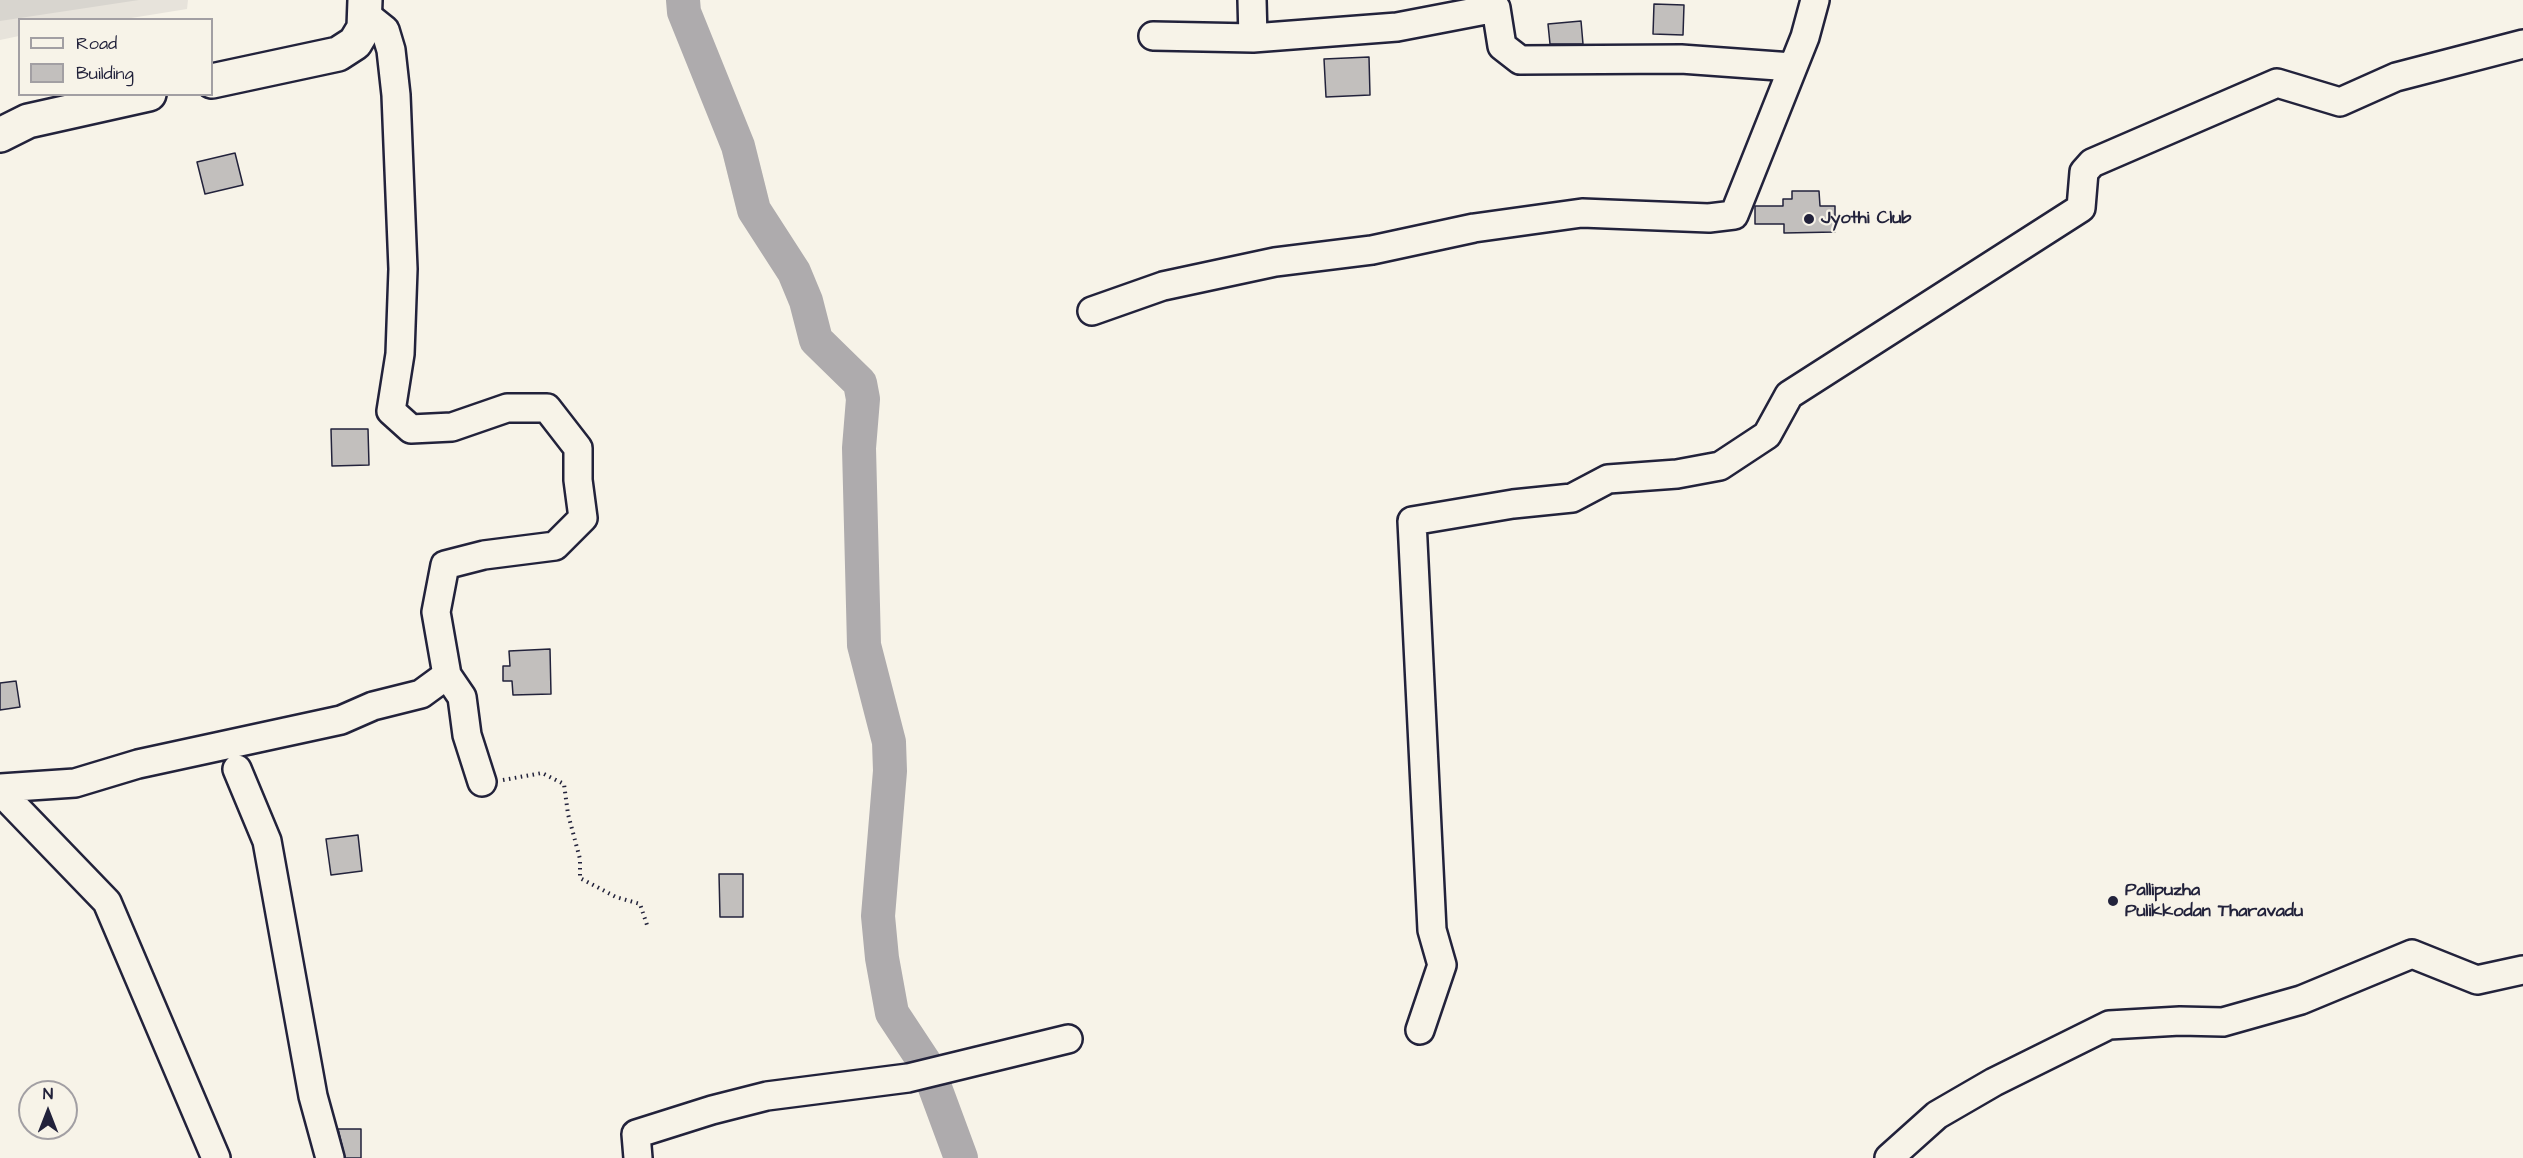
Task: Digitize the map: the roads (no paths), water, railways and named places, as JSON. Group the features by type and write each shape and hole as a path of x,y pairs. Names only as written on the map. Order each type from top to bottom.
{"main road":[{"path":"213,81 338,54 355,43 364,28 365,7"},
{"path":"0,135 28,121 140,96"}],"street":[{"path":"1252,0 1253,38"},
{"path":"1092,311 1163,286 1275,262 1372,250 1474,228 1582,213 1709,218 1734,215 1805,37 1815,0"},
{"path":"365,7 385,30 391,50 396,95 403,269 400,354 391,411 411,429 452,427 507,408 547,408 578,448 578,480 583,518 555,546 484,555 445,565 436,612 447,675 462,697 467,735 482,782"},
{"path":"1153,36 1253,38 1397,27 1496,8 1502,46 1520,60 1681,59 1792,68"},
{"path":"1420,1030 1442,965 1432,930 1412,521 1491,507 1572,498 1608,479 1677,474 1720,466 1767,435 1789,395 2081,208 2084,172 2092,163 2277,82 2340,102 2396,76 2523,44"},
{"path":"0,790 75,783 138,764 341,720 373,706 421,694 447,675"},
{"path":"237,769 267,841 313,1096 330,1158"},
{"path":"0,790 106,902 216,1158"},
{"path":"1889,1158 1937,1115 1994,1083 2109,1025 2180,1021 2223,1022 2301,1000 2412,954 2477,980 2523,970"},
{"path":"638,1158 636,1134 712,1110 767,1096 908,1078 1068,1039"}],"waterway":[{"path":"683,0 684,12 738,146 754,210 794,272 806,301 816,340 860,383 863,399 859,448 864,645 889,742 890,771 878,916 882,958 892,1013 927,1066 961,1158"}],"place":[{"name":"Jyothi Club","path":"1809,219"},
{"name":"Pallipuzha Pulikkodan Tharavadu","path":"2113,901"}]}
